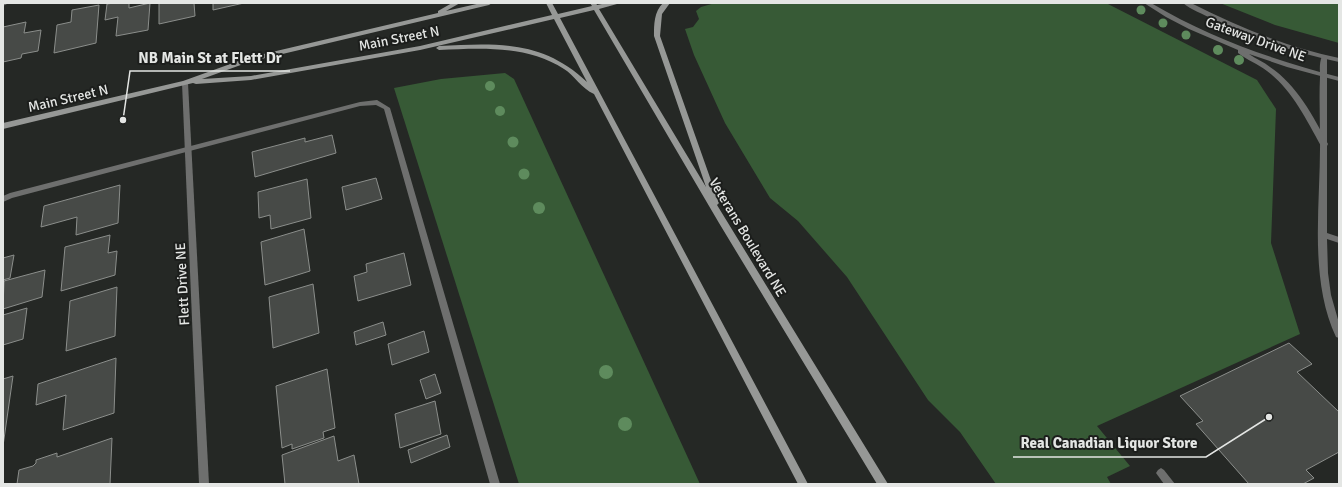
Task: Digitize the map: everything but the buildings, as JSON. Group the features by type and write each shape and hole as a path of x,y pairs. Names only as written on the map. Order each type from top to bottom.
{"main road":[{"path":"427,19 457,3"},
{"name":"Main Street N","path":"3,126 185,83 247,60 427,19 489,3"},
{"path":"549,3 803,484"},
{"name":"Main Street N","path":"185,83 251,78 420,48 557,18 594,6 615,3"},
{"path":"667,3 664,5 657,18 657,36 722,221"},
{"name":"Veterans Boulevard NE","path":"594,6 722,221 883,484"},
{"path":"420,48 481,46 517,48 548,57 567,68 598,96"}],"street":[{"name":"Gateway Drive NE","path":"1147,3 1218,40 1279,62 1339,79"},
{"name":"Gateway Drive NE","path":"1186,3 1210,16 1258,36 1324,58 1339,60"},
{"path":"1218,40 1268,68 1285,83 1308,113 1324,144"},
{"path":"1324,58 1323,235 1326,283 1332,321 1339,334"},
{"name":"Flett Drive NE","path":"185,83 204,484"},
{"path":"3,199 360,104 377,102 387,108 495,484"},
{"path":"1323,235 1339,240"},
{"path":"1161,473 1170,484"}],"green space":[{"path":"715,3 1106,3 1257,80 1276,109 1271,243 1300,334 1097,426 1130,466 1107,477 1111,484 996,484 960,432 928,400 847,277 798,221 770,198 725,123 694,55 685,29 693,27 699,19 696,11 701,7"},
{"path":"1220,3 1339,3 1339,43 1275,25"},
{"path":"505,73 514,79 700,484 519,484 394,88 441,79"}],"place":[{"name":"NB Main St at Flett Dr","path":"123,120"},
{"name":"Real Canadian Liquor Store","path":"1269,417"}]}
